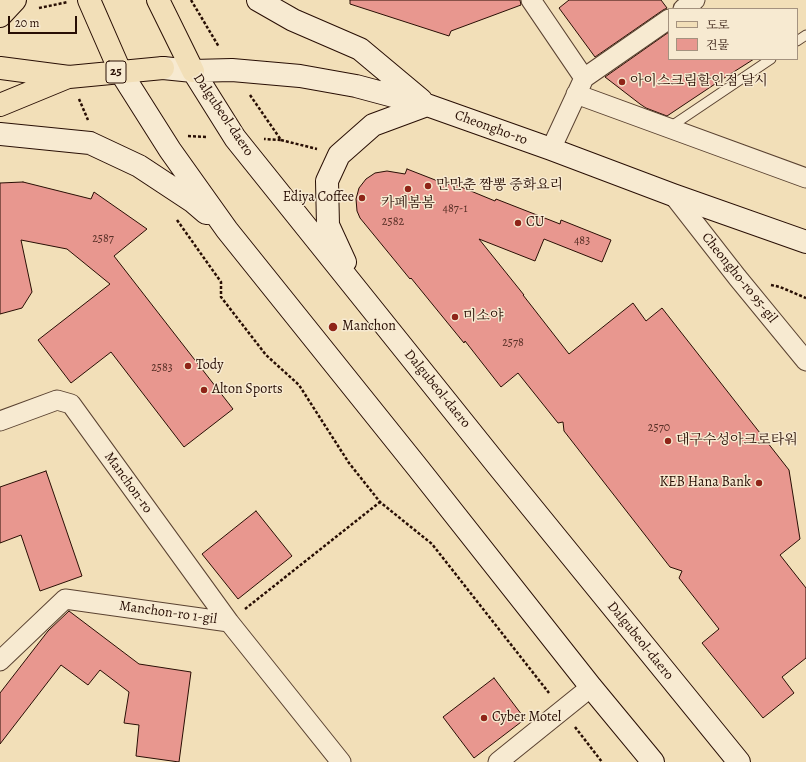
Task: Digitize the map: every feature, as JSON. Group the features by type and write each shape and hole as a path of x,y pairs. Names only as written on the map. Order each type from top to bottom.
{"main road":[{"path":"0,16 14,0"},
{"name":"Dalgubeol-daero","path":"158,0 193,71 232,134 739,762"},
{"path":"258,0 293,20 360,50 427,105"},
{"name":"25","path":"0,105 69,76 120,71 81,1"},
{"path":"0,68 69,76"},
{"name":"Cheongho-ro","path":"120,71 163,68 193,71 232,70 300,76 356,86 427,105 806,242"},
{"path":"120,71 170,150 227,230 591,687 653,762"},
{"path":"359,292 328,225 327,181 339,155 373,125 427,105"},
{"path":"0,134 90,143 139,166 192,201 227,230"}],"street":[{"path":"531,0 580,86 669,128 806,178"},
{"path":"684,8 695,0"},
{"path":"551,149 580,86 668,20"},
{"name":"Cheongho-ro 95-gil","path":"673,195 737,277 806,361"},
{"name":"Manchon-ro","path":"0,421 57,400 71,404 230,622"},
{"name":"Manchon-ro 1-gil","path":"0,662 65,599 230,622 341,762"},
{"path":"498,762 591,687"}],"lane":[{"path":"669,128 770,60"}],"path":[{"path":"39,8 81,1"},
{"path":"69,76 94,135 90,143"},
{"path":"173,215 221,282 221,297 266,355 299,385 349,463 380,502 432,544 602,762"},
{"path":"230,622 380,502"}],"building":[{"path":"350,0 520,0 521,5 451,31 449,36 350,4"},
{"path":"569,0 661,0 667,8 595,57 559,8"},
{"path":"668,33 668,60 752,60 667,116 646,108 605,77"},
{"path":"407,169 448,185 449,182 495,201 496,199 560,224 561,220 611,240 602,262 544,239 535,261 479,239 569,354 633,303 646,321 662,308 789,470 800,539 780,555 806,588 806,658 782,677 794,693 763,718 702,643 719,629 679,578 682,571 670,567 564,431 563,422 558,423 518,373 501,387 465,341 464,343 360,218 357,211 356,199 359,188 366,179 375,173 387,171 405,174"},
{"path":"23,182 91,199 94,192 147,229 114,256 233,409 184,447 111,352 71,383 38,340 110,284 67,249 21,240 32,292 22,308 0,314 0,183"},
{"path":"46,471 82,576 40,591 21,535 0,543 0,487"},
{"path":"256,511 292,556 238,599 202,554"},
{"path":"69,611 139,664 191,672 179,762 136,756 139,725 124,723 129,692 100,670 88,685 61,665 0,744 0,693 48,631"},
{"name":"Cyber Motel","path":"494,678 525,719 474,758 443,717"}],"place":[{"name":"아이스크림할인점 달시","path":"622,82"},
{"name":"만만춘 짬뽕 중화요리","path":"428,186"},
{"name":"카페봄봄","path":"408,189"},
{"name":"Ediya Coffee","path":"362,198"},
{"name":"CU","path":"518,223"},
{"name":"미소야","path":"455,317"},
{"name":"Manchon","path":"333,327"},
{"name":"Tody","path":"188,366"},
{"name":"Alton Sports","path":"204,390"},
{"name":"대구수성아크로타워","path":"668,441"},
{"name":"KEB Hana Bank","path":"759,483"},
{"name":"Cyber Motel","path":"484,718"}]}
